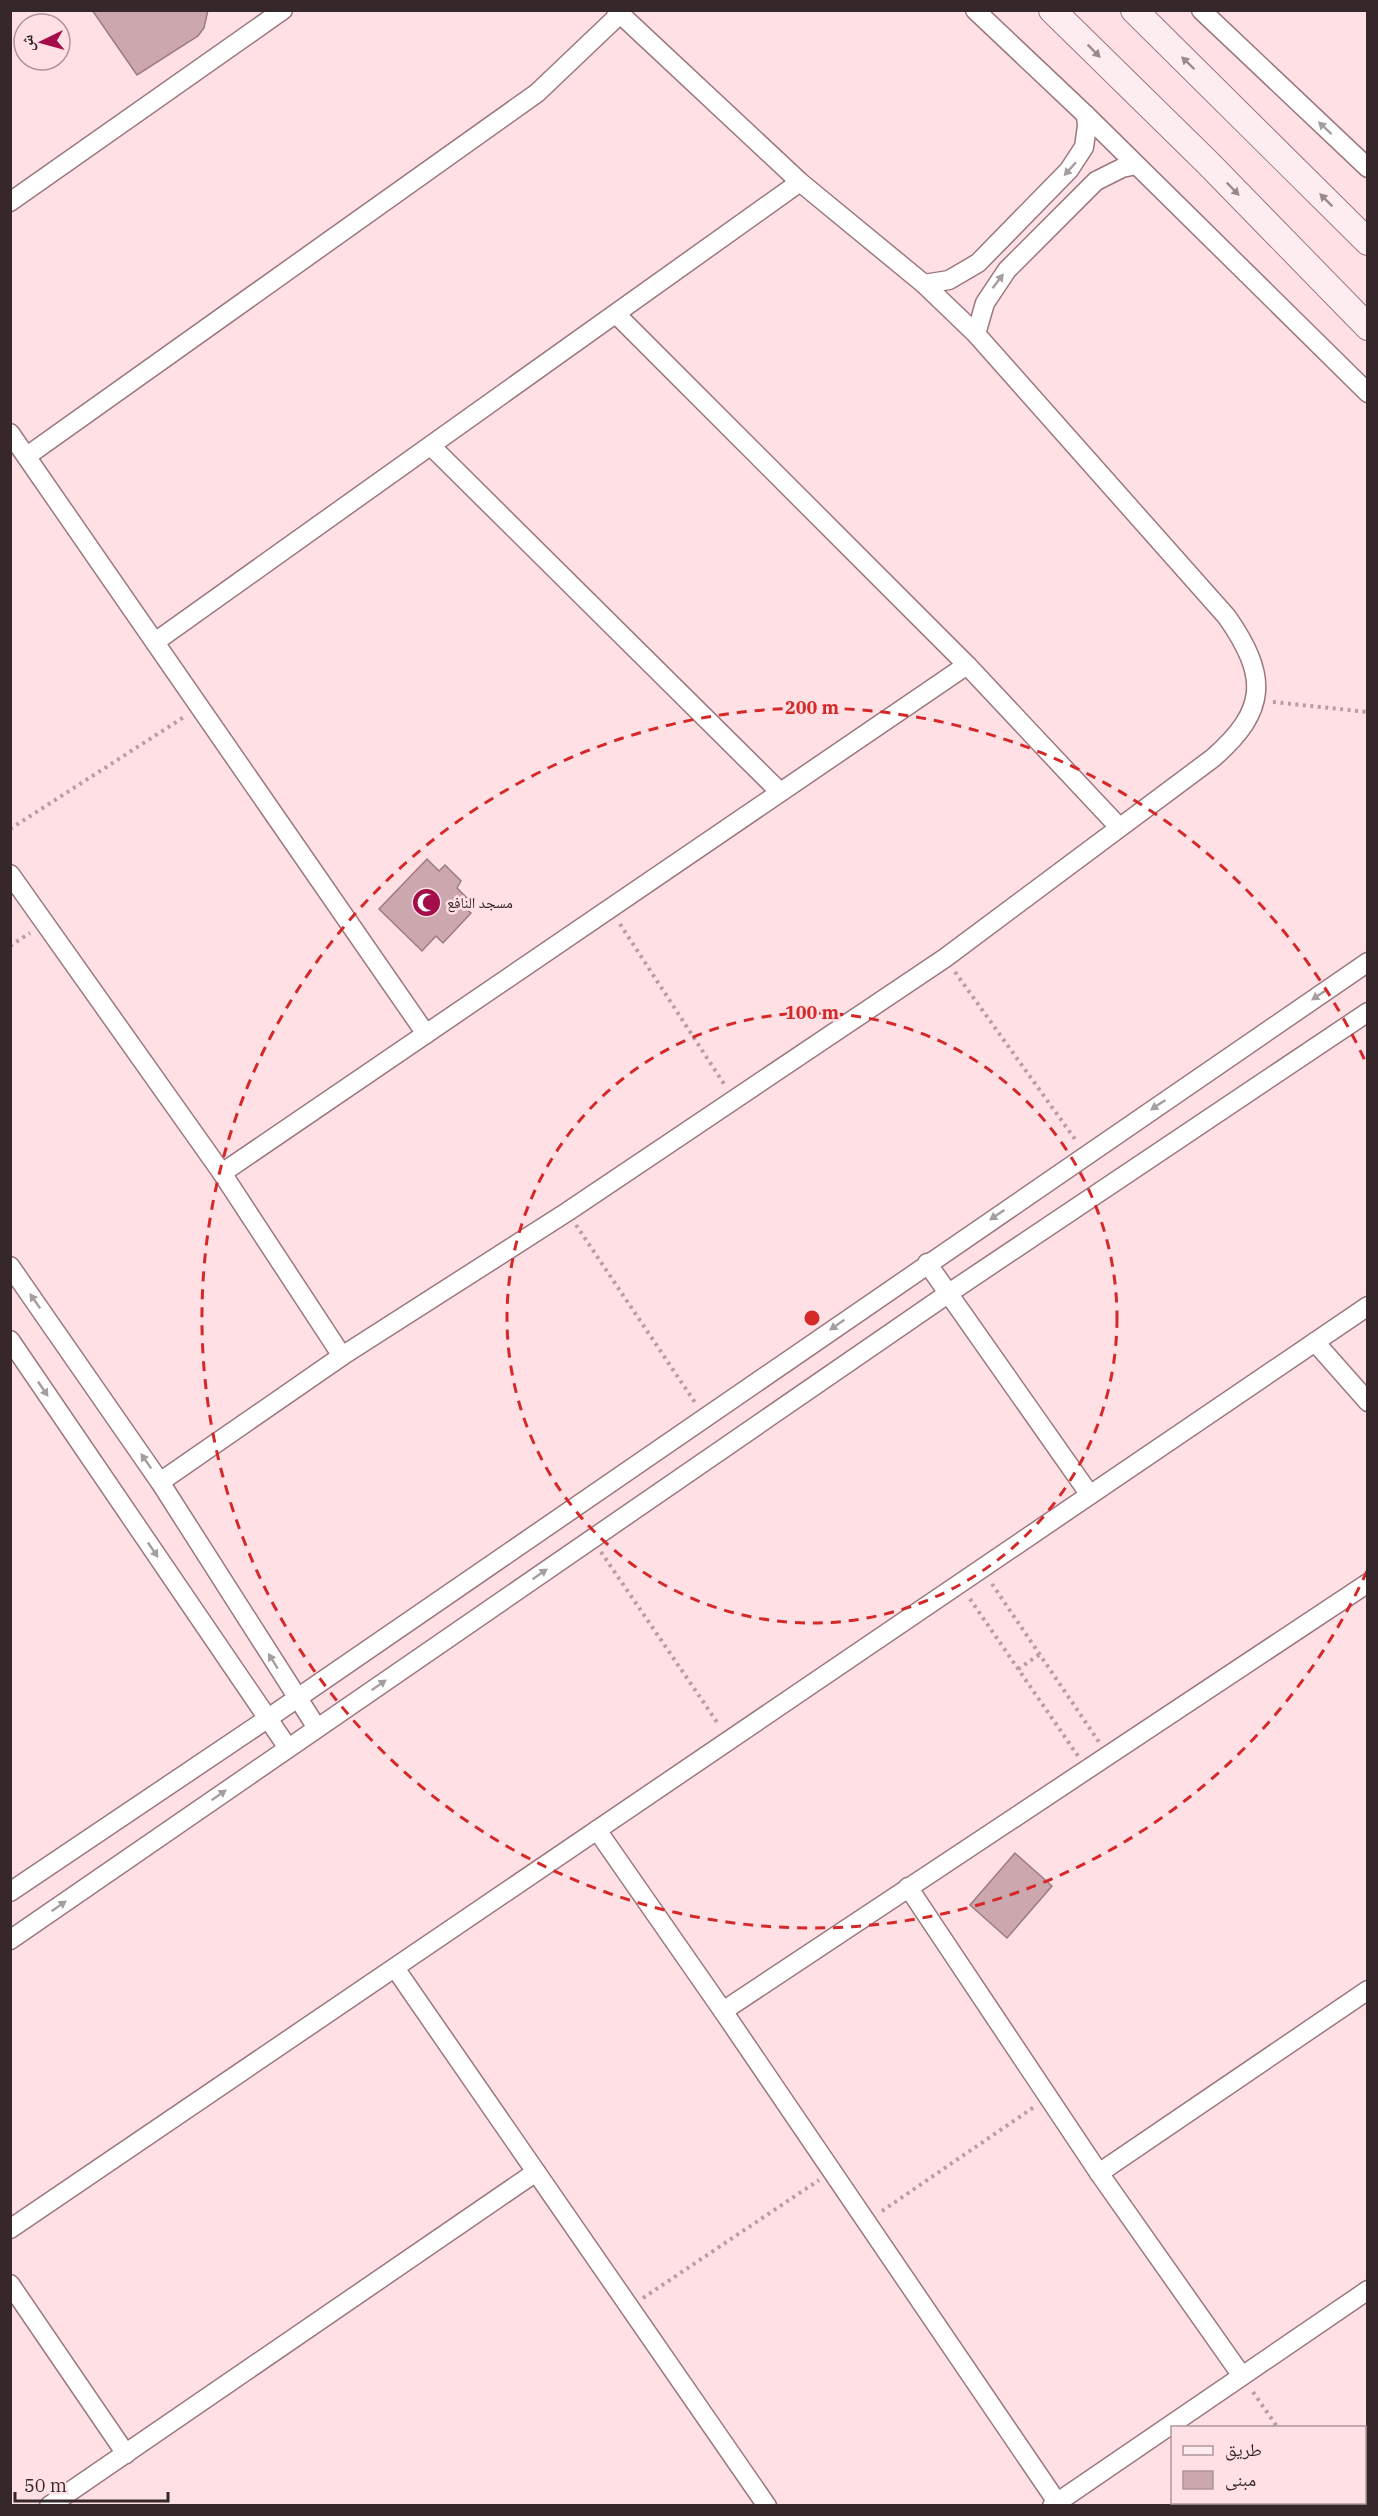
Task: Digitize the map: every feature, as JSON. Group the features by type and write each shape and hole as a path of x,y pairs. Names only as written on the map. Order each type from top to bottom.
{"street":[{"path":"975,10 1086,115 1368,393"},
{"path":"1052,10 1362,313"},
{"path":"1134,10 1368,242"},
{"path":"1201,10 1368,168"},
{"path":"10,202 281,11"},
{"path":"27,456 537,93 618,13 800,182 924,284 976,334 1227,617 1240,635 1257,680 1249,720 1234,740 945,958 567,1212 342,1356 160,1482"},
{"path":"924,284 950,280 978,263 1070,170 1084,147 1086,115"},
{"path":"976,334 985,303 1007,270 1096,181 1122,168 1136,165"},
{"path":"155,642 617,315 800,182"},
{"path":"617,315 967,664 1119,827"},
{"path":"10,433 426,1034"},
{"path":"431,446 780,792"},
{"path":"222,1173 967,664"},
{"path":"10,874 222,1173 342,1356"},
{"path":"10,1892 267,1719 927,1263 1368,962"},
{"path":"10,1940 948,1293 1368,1012"},
{"path":"927,1263 1090,1495"},
{"path":"10,1266 160,1482 317,1728"},
{"path":"10,2229 1368,1306"},
{"path":"10,1340 288,1748"},
{"path":"1315,1342 1368,1402"},
{"path":"723,2011 1368,1583"},
{"path":"597,1830 866,2221 1055,2504 1368,2290"},
{"path":"908,1887 1099,2173 1242,2376"},
{"path":"395,1968 767,2505"},
{"path":"1099,2173 1368,1990"},
{"path":"49,2505 536,2172"},
{"path":"10,2284 126,2454"}],"path":[{"path":"1254,700 1368,712"},
{"path":"10,829 200,707"},
{"path":"610,908 734,1100"},
{"path":"945,958 1086,1155"},
{"path":"567,1212 704,1417"},
{"path":"592,1538 729,1740"},
{"path":"981,1569 1108,1755"},
{"path":"960,1583 1088,1768"},
{"path":"1018,1669 1039,1655"},
{"path":"866,2221 1048,2097"},
{"path":"630,2306 832,2171"},
{"path":"1242,2376 1277,2426"}],"building":[{"path":"92,10 208,10 204,28 198,36 137,75"},
{"name":"مسجد النافع","path":"427,859 439,871 445,865 461,881 457,888 469,900 463,906 471,913 443,943 436,936 422,951 379,909"},
{"path":"1015,1853 1052,1886 1007,1938 970,1905"}],"place":[{"name":"مسجد النافع","path":"426,903"}]}
